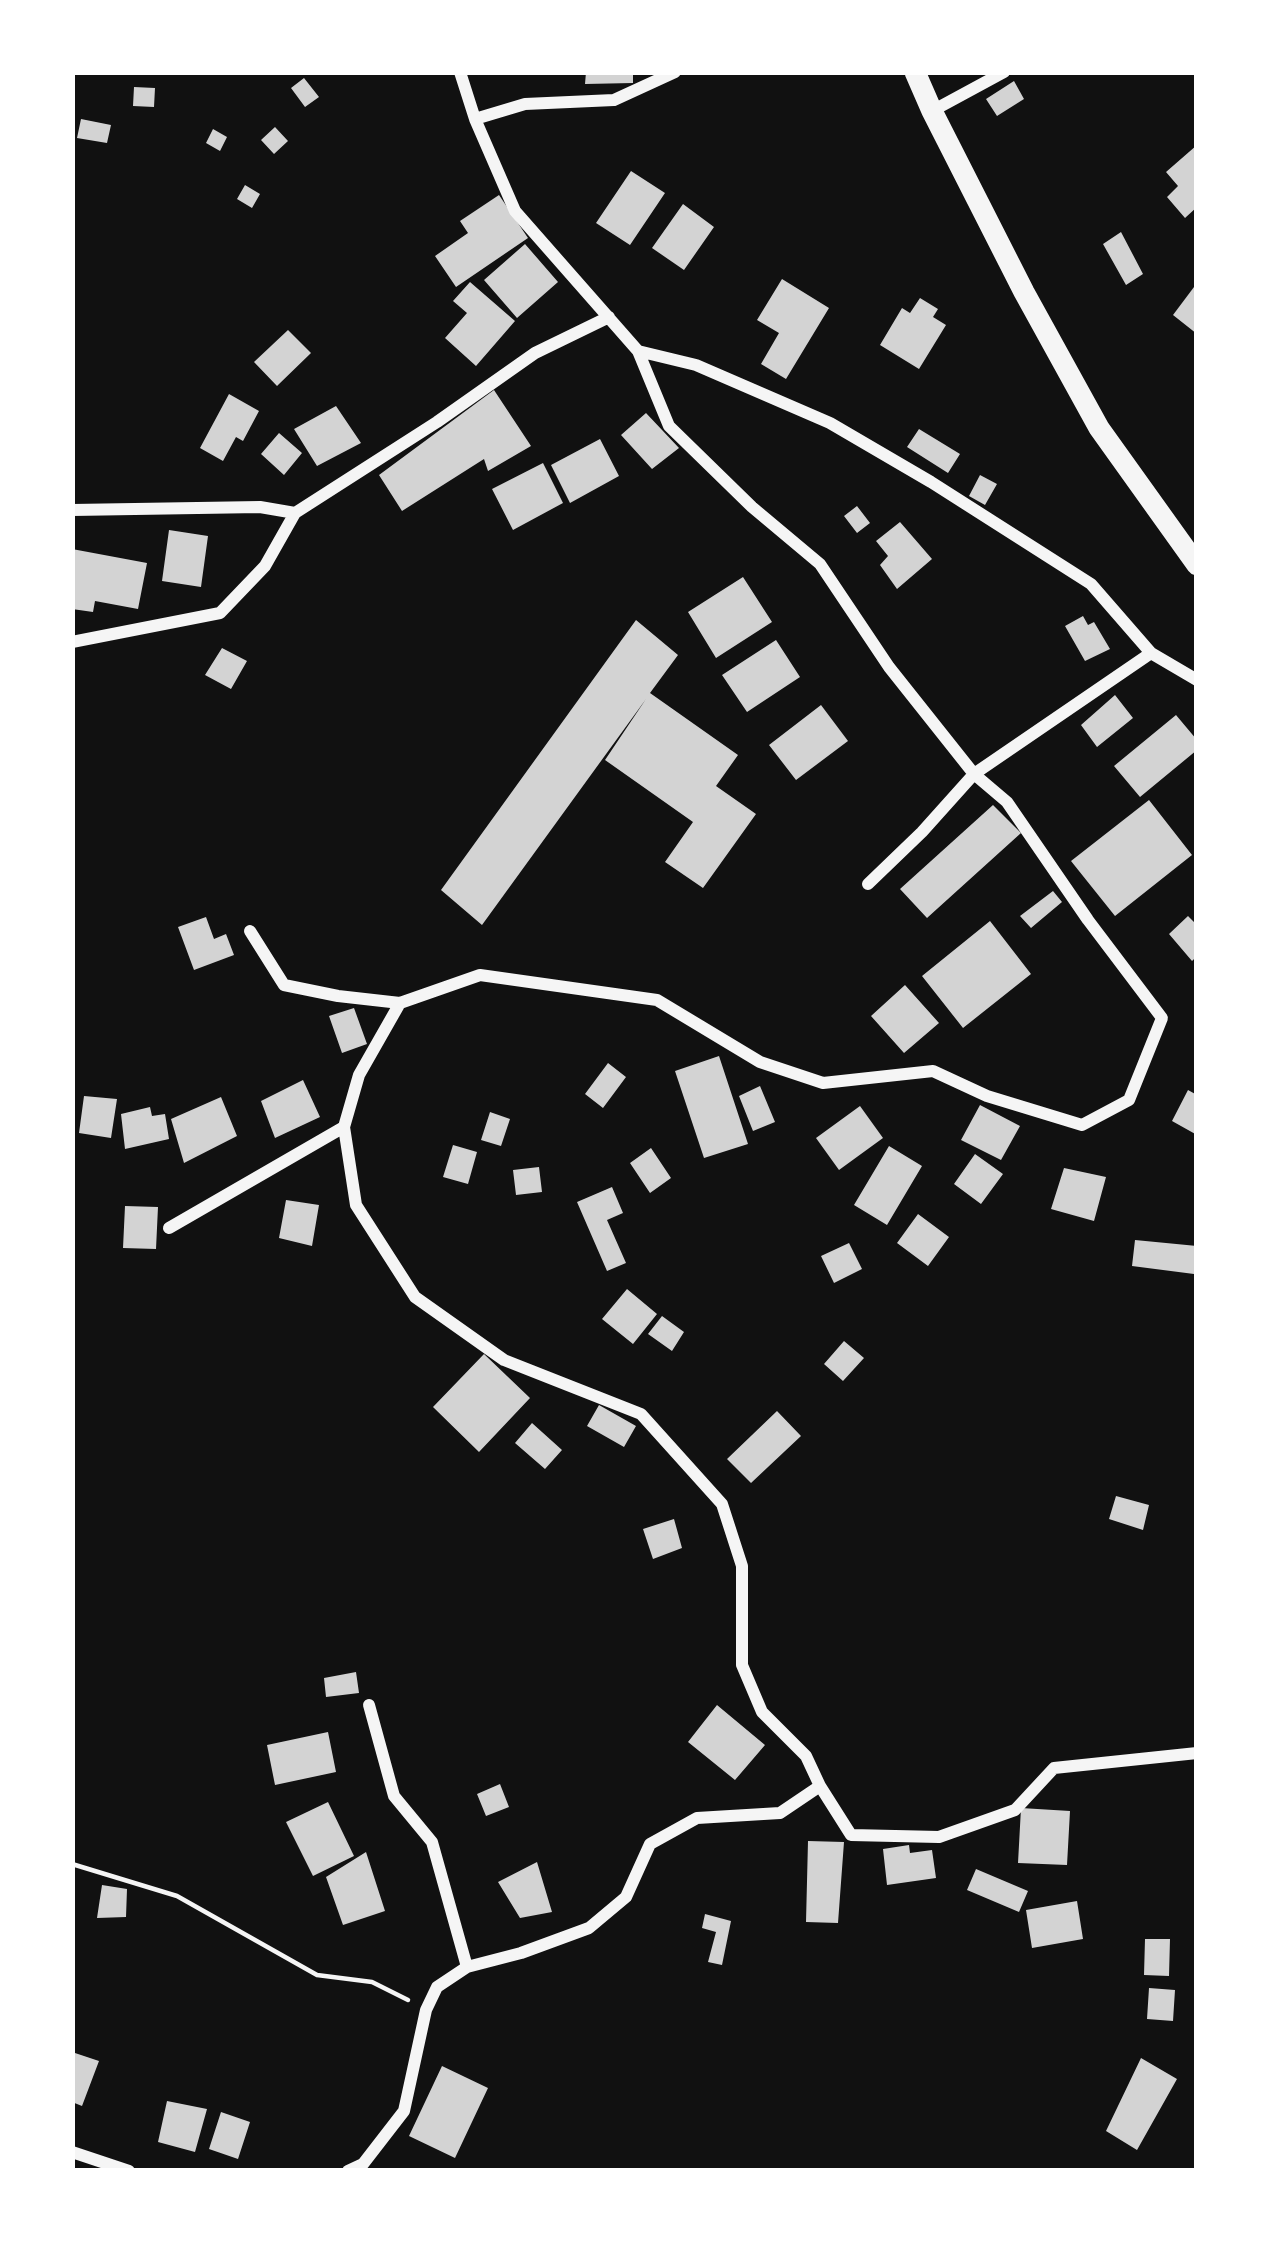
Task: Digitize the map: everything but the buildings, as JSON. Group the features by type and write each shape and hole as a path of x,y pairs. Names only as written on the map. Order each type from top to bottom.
{"main road":[{"path":"915,72 1024,292 1099,428 1197,565"}],"street":[{"path":"250,932 284,986 400,1003 480,975 656,1000 760,1062 823,1083 933,1071 987,1096 1082,1125 1129,1100 1162,1018 1007,802 974,774 889,667 820,564 752,507 669,426 638,351 515,212 460,72"},
{"path":"475,119 525,104 614,100 676,72"},
{"path":"932,111 1004,72"},
{"path":"72,642 220,614 265,566 295,513 535,353 609,317"},
{"path":"638,351 696,365 830,423 945,490 1090,584 1150,653 1197,680"},
{"path":"72,510 260,507 295,513"},
{"path":"868,884 974,774 1150,653"},
{"path":"400,1003 359,1075 344,1127 356,1205 416,1297 504,1360 641,1414 722,1504 742,1566 742,1665 762,1712 806,1756 851,1835 939,1838 1015,1810 1054,1768 1197,1753"},
{"path":"169,1228 344,1127"},
{"path":"369,1705 394,1796 432,1842 467,1967"},
{"path":"348,2171 363,2164 404,2111 426,2010 437,1988 467,1967 589,1928 626,1898 650,1844 697,1819 780,1813 820,1786"},
{"path":"72,2152 129,2171"}],"path":[{"path":"72,1864 177,1896 317,1975 373,1982 426,2010"}]}
